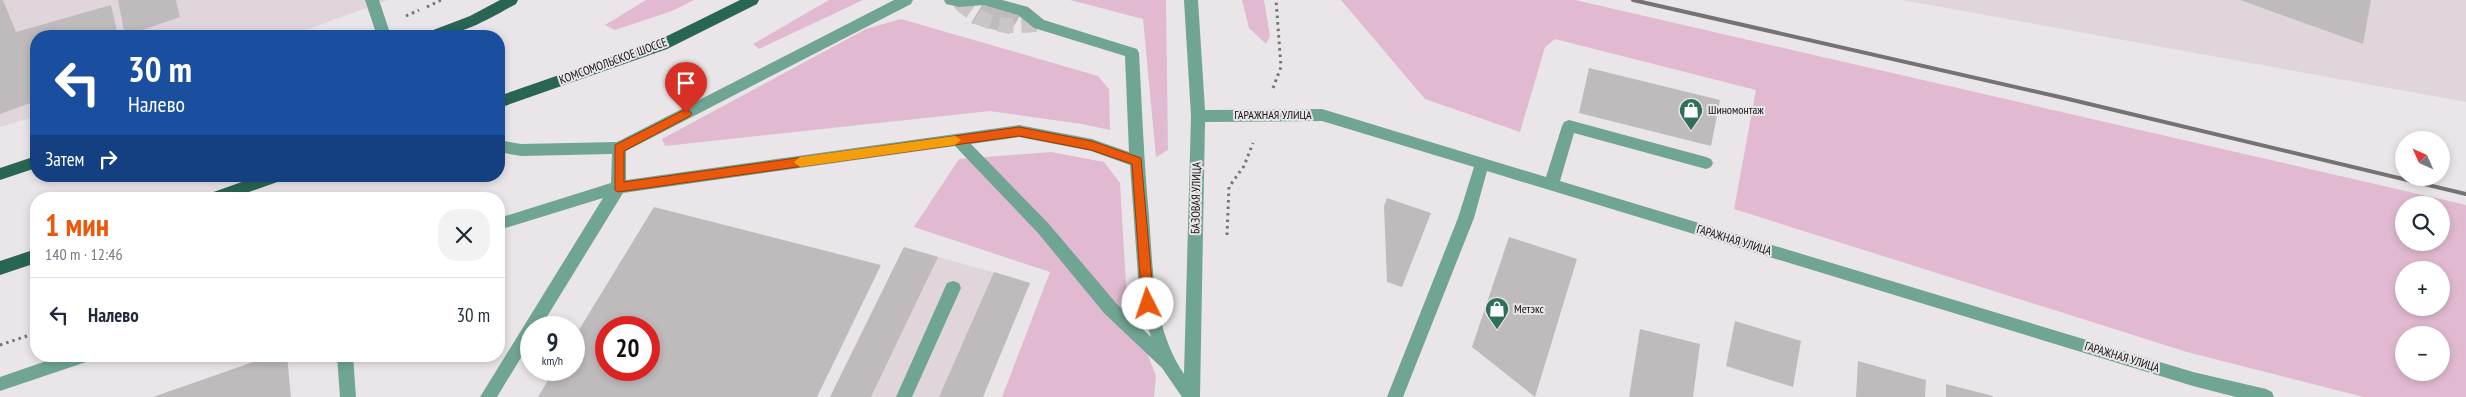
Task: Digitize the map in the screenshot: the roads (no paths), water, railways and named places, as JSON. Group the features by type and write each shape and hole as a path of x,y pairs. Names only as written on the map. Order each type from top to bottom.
{"main road":[{"path":"449,30 475,20 511,0"},
{"name":"КОМСОМОЛЬСКОЕ ШОССЕ","path":"505,100 662,45 752,0"},
{"path":"0,174 30,164"},
{"path":"231,192 260,182"},
{"path":"0,268 30,258"}],"street":[{"path":"372,0 382,30"},
{"path":"505,147 521,150 619,148 906,0"},
{"path":"951,0 959,2 984,0 1023,11 1039,24 1132,53 1137,161 1148,304 1169,364"},
{"name":"БАЗОВАЯ УЛИЦА","path":"1191,0 1198,116 1191,397"},
{"name":"ГАРАЖНАЯ УЛИЦА","path":"1198,116 1322,115 2193,379 2266,397"},
{"path":"1552,185 1569,126 1706,163"},
{"path":"505,222 618,187 1019,131 1092,145 1137,161"},
{"path":"959,140 998,184 1043,228 1110,308 1169,364 1191,397"},
{"path":"488,397 618,187 619,148"},
{"path":"1395,397 1466,218 1482,164"},
{"path":"904,397 953,288"},
{"path":"0,384 65,362"},
{"path":"345,362 348,397"}],"tunnel":[{"path":"959,2 986,21 1016,26 1039,24"}],"railway":[{"path":"1633,0 2064,98 2466,194"}],"place":[{"name":"Шиномонтаж","path":"1691,131"},
{"name":"Метэкс","path":"1497,330"}]}
